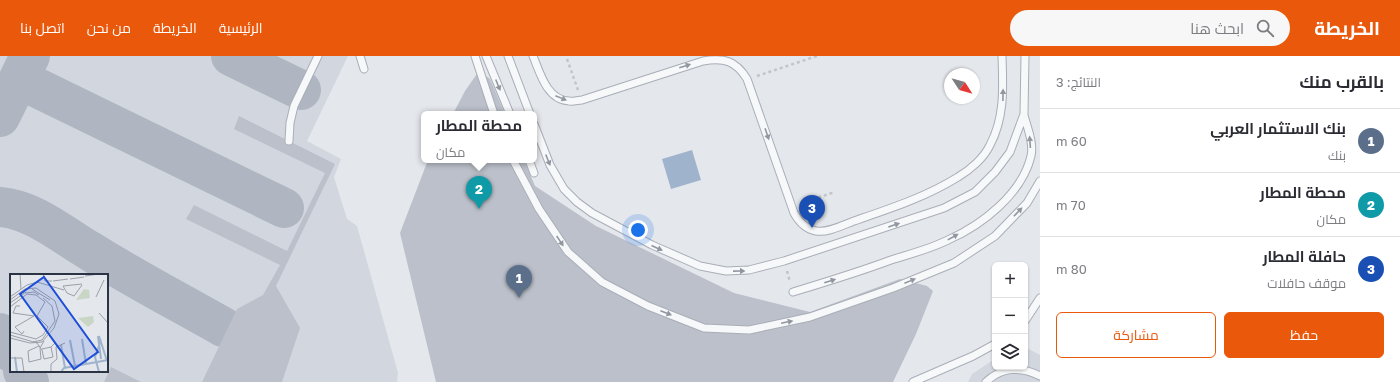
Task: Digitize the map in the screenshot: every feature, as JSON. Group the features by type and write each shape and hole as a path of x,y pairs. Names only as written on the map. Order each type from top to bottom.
{"lane":[{"path":"289,141 290,123 294,106 318,56"},
{"path":"360,56 364,70"},
{"path":"475,56 493,111"},
{"path":"486,56 509,111"},
{"path":"508,56 529,111"},
{"path":"533,56 549,91 557,98 569,101 582,100 703,60 715,58 729,61 741,70 747,79 799,222 807,228 817,231 827,230 846,224 923,196 959,177 978,162 990,146 999,124 1003,100 1002,56"},
{"path":"793,292 948,240 981,222 1003,202 1022,180 1031,155 1030,134 1024,114 1025,56"},
{"path":"537,132 550,165 564,189 577,202 592,213 652,245 700,266 726,271 749,270 784,261 944,208 975,192 995,172 1010,152 1024,114"},
{"path":"515,163 539,209 568,252 602,282 648,306 704,328 749,330 810,317 893,288 954,263 995,236 1027,203 1040,181"},
{"path":"530,163 534,173"},
{"path":"1028,316 1040,298"},
{"path":"913,382 973,356 992,346"},
{"path":"986,382 992,376 1005,370 1019,369 1033,372 1040,376"}],"path":[{"path":"747,79 817,56"},
{"path":"567,59 582,100"},
{"path":"792,206 835,192"},
{"path":"784,261 793,292"}],"shaded area":[{"path":"0,56 348,56 307,141 341,159 334,177 347,219 357,226 398,373 397,382 0,382"},
{"path":"1028,349 1040,355 1040,382 968,382 972,374 992,361 992,370 1028,370"}],"water":[{"path":"692,150 701,180 671,189 662,159"}],"building":[{"path":"479,71 490,79 504,111 455,111 465,91"},
{"path":"239,116 335,164 276,286 300,328 282,382 202,382 237,309 263,295 280,265 186,219 194,205 287,251 325,173 234,129"},
{"path":"427,163 525,163 535,186 596,226 734,293 810,312 900,279 927,286 933,291 916,334 893,382 436,382 400,233"},
{"path":"111,367 141,382 104,382"}],"taxiway":[{"path":"0,117 30,56"},
{"path":"231,56 301,90"},
{"path":"19,79 284,208"},
{"path":"0,207 12,209 36,218 123,271 223,327"},
{"path":"0,333 10,350"},
{"path":"24,372 29,382"}],"place":[{"name":"محطة المطار","path":"479,209"},
{"name":"حافلة المطار","path":"812,228"},
{"name":"بنك الاستثمار العربي","path":"519,298"}]}
